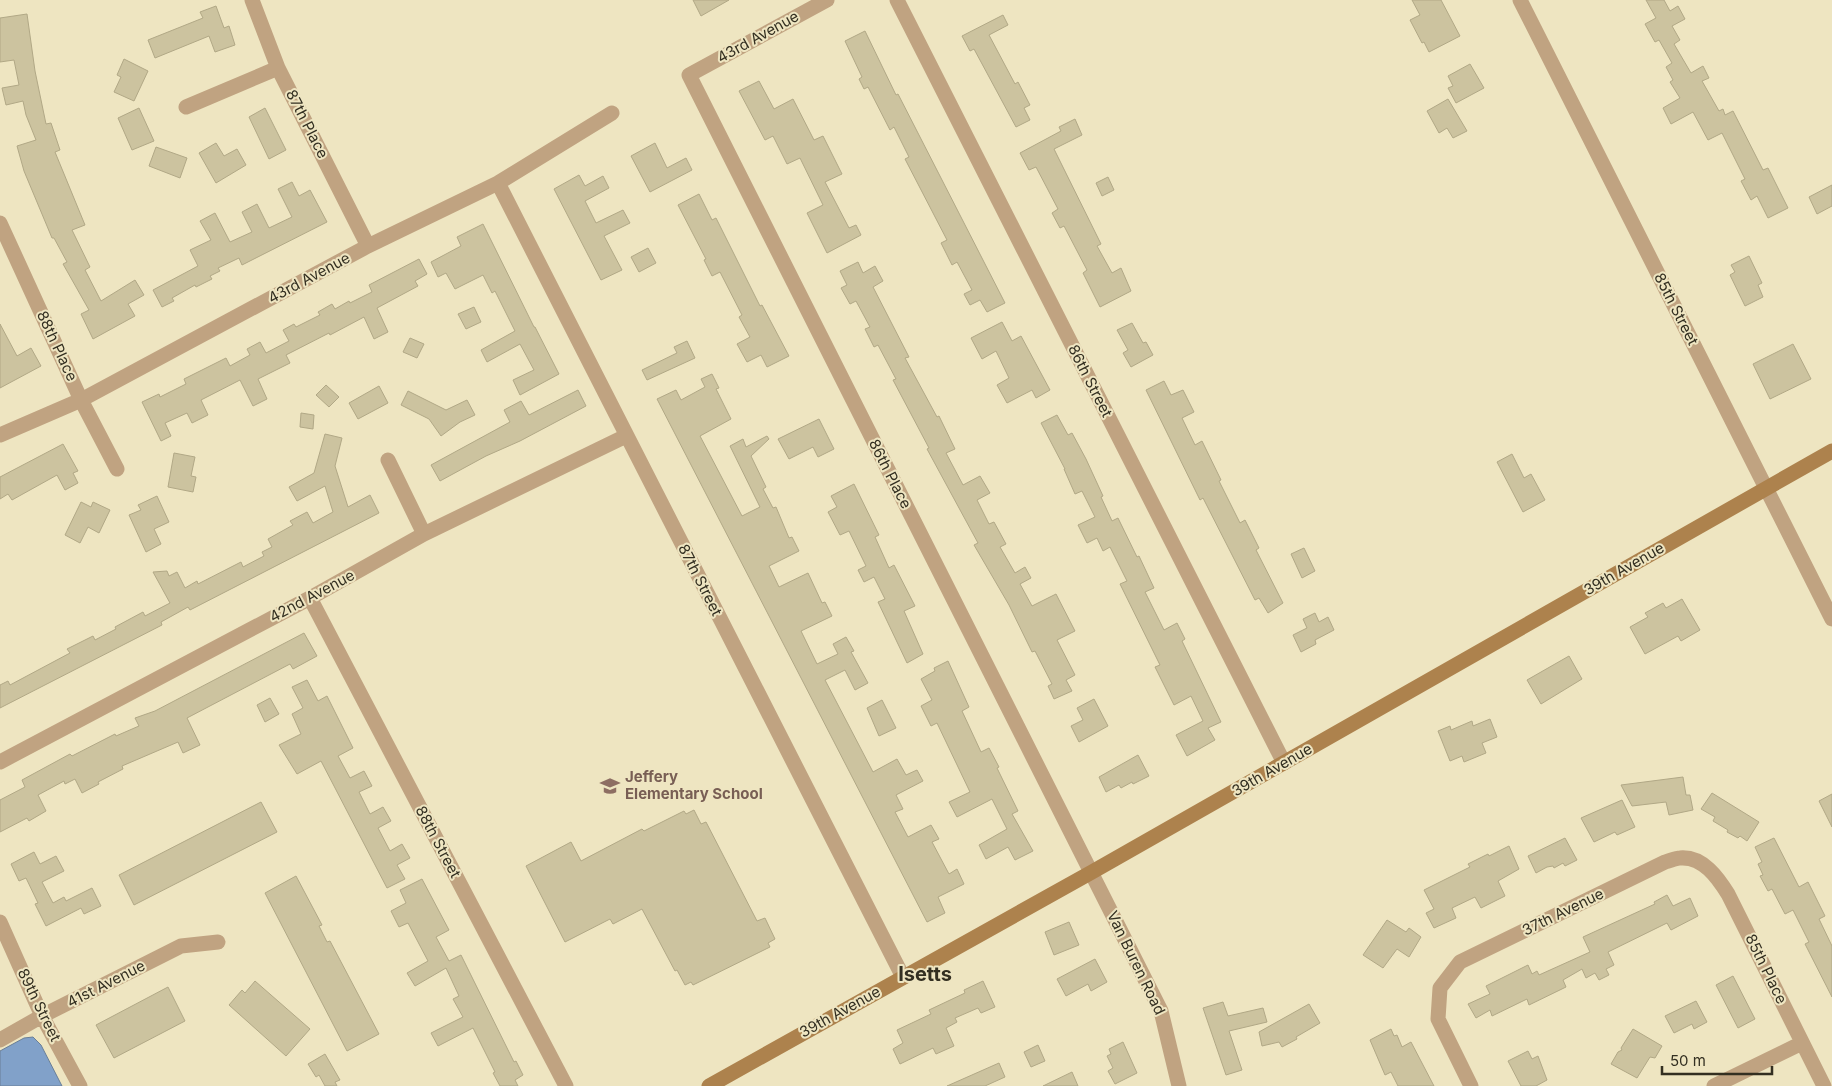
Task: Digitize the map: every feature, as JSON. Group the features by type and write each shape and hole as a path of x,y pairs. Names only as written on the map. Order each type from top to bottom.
{"main road":[{"name":"39th Avenue","path":"709,1086 1092,872 1832,451"}],"street":[{"name":"87th Place","path":"252,0 278,68 368,246"},
{"name":"43rd Avenue","path":"689,75 827,0"},
{"name":"86th Street","path":"896,0 1284,763"},
{"name":"85th Street","path":"1520,0 1832,618"},
{"path":"186,107 278,68"},
{"name":"86th Place","path":"689,75 1092,872"},
{"name":"43rd Avenue","path":"0,435 81,400 368,246 498,183 612,113"},
{"name":"87th Street","path":"498,183 903,977"},
{"name":"88th Place","path":"0,222 81,400 117,469"},
{"name":"42nd Avenue","path":"0,762 310,598 424,534 626,436"},
{"path":"388,460 424,534"},
{"name":"88th Street","path":"310,598 566,1086"},
{"name":"37th Avenue","path":"1471,1086 1438,1019 1440,988 1460,962 1665,862 1681,858 1697,861"},
{"name":"85th Place","path":"1697,861 1715,874 1728,894 1824,1086"},
{"name":"Van Buren Road","path":"1092,872 1161,1010 1179,1086"},
{"name":"89th Street","path":"0,922 42,1016 80,1086"},
{"name":"41st Avenue","path":"0,1040 42,1016 181,946 218,942"},
{"path":"1714,1086 1802,1043"}],"water":[{"path":"33,1037 41,1045 62,1086 0,1086 0,1051 24,1038"}],"building":[{"path":"693,0 729,0 701,16"},
{"path":"1412,0 1441,0 1460,36 1429,52 1410,20 1420,15"},
{"path":"1646,0 1664,0 1670,11 1678,6 1685,19 1672,26 1680,40 1674,44 1691,73 1703,66 1709,78 1702,81 1719,111 1723,109 1725,115 1733,111 1763,170 1768,168 1788,208 1768,218 1757,196 1751,200 1741,181 1745,179 1722,133 1708,140 1693,112 1671,124 1663,108 1680,98 1670,82 1673,80 1666,67 1672,63 1659,40 1655,42 1645,24 1656,18"},
{"path":"216,6 224,28 229,26 235,45 215,52 209,36 155,58 148,40 203,18 200,12"},
{"path":"27,14 35,71 46,124 51,123 60,150 55,152 85,225 72,230 90,267 85,270 101,301 135,280 144,295 128,304 135,316 93,339 81,314 89,310 63,264 67,262 54,238 52,238 24,171 17,146 36,140 26,115 23,101 6,105 2,88 19,85 14,60 0,62 0,18"},
{"path":"1003,15 1008,25 989,35 1015,84 1018,82 1030,105 1024,108 1030,120 1016,127 974,49 970,51 962,36"},
{"path":"865,31 896,95 898,94 1005,303 987,312 980,300 970,305 964,294 972,290 957,262 952,265 941,243 947,240 905,159 909,157 894,127 890,130 868,87 864,89 859,79 862,77 845,41"},
{"path":"124,59 148,71 134,101 114,92 121,77 117,75"},
{"path":"1470,64 1484,88 1456,103 1448,88 1453,86 1448,76"},
{"path":"759,81 774,109 793,99 814,140 823,136 842,174 825,182 849,228 856,225 861,235 827,253 807,213 823,205 800,158 787,164 773,136 765,140 739,91"},
{"path":"1448,99 1467,131 1453,138 1447,128 1439,133 1427,111"},
{"path":"139,108 154,141 132,150 118,118"},
{"path":"265,108 286,150 269,159 249,117"},
{"path":"1075,119 1082,135 1054,149 1101,244 1097,246 1112,273 1121,268 1131,291 1100,307 1083,273 1087,270 1064,226 1060,228 1052,213 1058,209 1036,167 1029,170 1020,153 1061,131 1059,127"},
{"path":"216,143 224,156 237,149 246,165 216,183 199,153"},
{"path":"655,143 667,168 686,158 692,170 650,192 631,156"},
{"path":"156,147 187,158 180,178 149,166"},
{"path":"579,175 585,186 603,176 609,188 585,201 596,223 623,210 630,223 604,236 622,270 601,280 554,189"},
{"path":"1108,177 1114,190 1102,196 1096,183"},
{"path":"292,182 299,196 310,190 327,222 242,265 239,258 218,268 220,271 210,276 212,279 196,287 195,285 172,298 174,301 162,307 153,290 198,266 190,250 211,240 200,221 215,213 230,242 252,232 242,212 257,204 269,228 292,217 278,189"},
{"path":"1832,185 1832,206 1817,214 1809,197"},
{"path":"699,194 712,220 716,218 760,306 762,305 789,356 767,367 761,355 747,362 737,344 750,337 739,317 742,315 720,272 712,276 704,260 706,259 678,205"},
{"path":"483,224 559,374 520,395 513,380 534,370 520,344 487,362 481,350 515,331 495,291 492,293 483,275 455,289 446,273 438,277 431,262 461,246 457,237"},
{"path":"648,248 656,263 639,272 631,257"},
{"path":"1749,256 1762,283 1758,285 1763,297 1745,306 1730,275 1735,272 1731,265"},
{"path":"419,259 427,274 415,281 418,286 377,308 388,332 374,339 364,317 330,335 329,333 286,355 290,363 258,379 267,399 253,406 240,380 201,400 208,415 192,423 187,413 165,423 171,436 161,441 142,402 159,394 160,397 186,384 184,379 226,358 230,366 250,355 247,349 260,342 266,353 289,341 283,330 294,324 296,327 320,315 318,312 332,304 335,309 372,292 369,285"},
{"path":"858,262 863,273 875,266 883,281 873,287 909,357 905,358 937,417 939,416 955,449 946,453 963,485 980,476 990,493 977,500 989,524 994,522 1006,544 1000,547 1015,573 1025,567 1031,578 1020,584 1032,606 1056,594 1075,631 1057,640 1075,675 1066,680 1072,691 1054,699 1048,686 1052,684 1035,651 1032,652 1009,605 974,545 978,543 927,449 929,448 893,380 896,379 878,345 874,347 865,329 870,327 856,301 850,304 841,288 847,285 840,271"},
{"path":"474,307 481,322 466,329 458,314"},
{"path":"1002,322 1012,341 1021,336 1050,390 1036,398 1032,390 1007,403 997,385 1009,378 996,351 982,359 971,338"},
{"path":"1132,323 1143,343 1146,342 1153,355 1131,367 1123,353 1128,350 1117,330"},
{"path":"0,324 17,356 31,348 41,366 0,388"},
{"path":"410,338 424,344 417,358 403,352"},
{"path":"687,341 695,358 647,380 642,370 677,353 674,347"},
{"path":"1793,344 1811,379 1770,399 1753,364"},
{"path":"712,374 719,388 716,389 731,419 700,436 742,516 760,507 730,446 743,439 746,447 767,436 769,439 751,456 766,487 763,489 773,508 776,507 789,538 792,537 799,551 769,566 779,587 808,573 822,603 825,602 832,616 801,631 817,664 838,654 833,644 846,637 854,651 851,652 868,683 855,690 845,670 825,680 873,772 897,759 906,775 917,770 923,781 896,795 903,809 895,812 908,837 931,825 939,839 932,842 949,874 957,869 964,884 938,897 945,913 927,922 657,399 676,390 681,400 705,387 701,379"},
{"path":"1164,381 1171,395 1183,390 1194,412 1182,418 1195,445 1202,441 1240,523 1245,520 1259,548 1256,550 1283,603 1268,613 1259,598 1255,600 1203,498 1200,500 1146,390"},
{"path":"326,385 339,397 329,407 316,395"},
{"path":"379,386 388,403 358,419 349,403"},
{"path":"578,390 586,406 440,481 431,465 510,422 504,410 521,401 529,415"},
{"path":"408,391 446,410 467,400 475,415 460,422 441,436 429,419 401,405"},
{"path":"301,413 314,415 313,429 300,427"},
{"path":"1057,415 1068,435 1072,433 1086,459 1112,521 1118,518 1137,557 1139,556 1154,588 1145,592 1164,630 1177,623 1185,639 1182,641 1221,722 1208,728 1215,740 1187,756 1176,735 1203,721 1191,696 1174,705 1155,667 1160,665 1120,584 1127,581 1110,547 1103,551 1097,538 1087,543 1078,525 1095,517 1082,491 1075,494 1065,469 1041,423"},
{"path":"819,419 834,449 818,457 813,447 789,459 778,439"},
{"path":"325,434 342,438 335,466 348,507 370,495 379,513 190,610 188,607 161,622 162,625 0,708 0,685 8,681 10,685 70,653 67,649 93,636 95,640 143,612 145,616 170,603 153,572 167,571 169,576 177,572 185,588 197,581 198,584 241,562 243,567 264,556 262,552 272,547 268,539 293,525 290,521 307,512 313,523 333,512 325,486 297,501 289,487 314,473"},
{"path":"63,444 78,471 73,473 78,483 65,490 57,475 12,500 8,494 0,499 0,477"},
{"path":"174,453 195,457 191,476 196,477 193,492 168,487"},
{"path":"1512,454 1524,478 1531,474 1545,500 1523,512 1497,462"},
{"path":"854,484 879,535 875,537 889,568 894,565 915,606 904,611 923,654 907,663 878,602 885,599 874,577 864,582 858,570 866,566 849,531 840,535 828,512 837,507 831,496"},
{"path":"157,496 169,522 154,529 161,544 146,552 129,515 141,510 138,505"},
{"path":"81,502 91,507 93,502 110,510 99,533 88,527 80,543 65,535"},
{"path":"1304,548 1315,571 1302,578 1291,554"},
{"path":"1682,599 1700,630 1681,641 1678,636 1645,654 1630,627 1648,617 1645,613 1663,603 1666,608"},
{"path":"1315,613 1319,622 1328,617 1334,630 1315,640 1316,644 1301,652 1293,635 1307,628 1303,619"},
{"path":"304,633 317,656 293,669 290,664 187,718 200,745 183,753 178,742 122,766 123,769 82,793 75,779 65,784 64,781 38,795 46,811 29,821 27,818 0,832 0,800 25,787 22,780 70,754 72,756 115,734 116,736 139,726 135,718 155,711"},
{"path":"1569,656 1582,679 1541,704 1527,680"},
{"path":"948,661 969,707 962,711 981,752 989,748 999,767 997,768 1018,811 1012,814 1033,851 1015,860 1008,847 986,859 979,845 1007,829 992,799 957,817 949,802 970,792 937,723 931,726 921,706 932,700 921,679 935,671 934,668"},
{"path":"307,680 318,701 327,696 353,748 338,756 350,778 364,771 372,786 359,792 370,814 383,807 391,821 378,828 390,851 402,844 410,858 397,865 405,879 387,888 321,761 297,774 279,745 301,734 292,714 303,708 292,687"},
{"path":"270,698 279,714 265,722 257,705"},
{"path":"1094,699 1108,726 1079,742 1071,726 1083,720 1077,708"},
{"path":"882,700 896,728 879,736 867,708"},
{"path":"1490,719 1497,737 1482,743 1486,753 1464,762 1462,756 1450,761 1438,731 1450,726 1451,730 1472,721 1473,726"},
{"path":"1138,755 1149,776 1121,788 1119,785 1106,792 1099,777"},
{"path":"1683,777 1686,795 1690,795 1693,810 1669,815 1666,802 1632,806 1621,785"},
{"path":"1712,793 1759,822 1747,841 1740,836 1738,838 1727,832 1728,830 1713,821 1715,817 1701,809"},
{"path":"1832,794 1832,827 1819,801"},
{"path":"1622,800 1635,827 1617,835 1615,832 1594,842 1581,818"},
{"path":"261,802 277,832 134,905 119,875"},
{"path":"694,810 701,824 706,822 757,921 765,918 775,939 768,943 770,947 693,985 691,982 685,985 677,970 675,971 642,909 613,924 610,919 565,942 526,866 571,842 581,861 642,829 644,831 684,811 686,814"},
{"path":"1565,838 1577,860 1565,866 1563,863 1554,868 1553,866 1547,867 1536,873 1528,856"},
{"path":"1774,838 1799,887 1808,882 1825,916 1819,919 1832,946 1832,997 1805,944 1809,942 1793,910 1785,914 1772,889 1768,891 1760,876 1763,875 1758,864 1762,862 1755,847"},
{"path":"1509,846 1519,869 1498,881 1505,896 1481,908 1475,897 1452,908 1456,918 1434,928 1426,913 1434,909 1424,890 1470,867 1468,864"},
{"path":"34,852 40,864 56,856 64,871 42,882 53,903 64,897 66,901 92,888 101,906 84,914 81,908 46,926 35,904 38,903 26,878 19,881 11,864"},
{"path":"296,876 322,925 319,926 327,942 330,941 379,1034 347,1051 265,893"},
{"path":"422,879 449,930 436,937 449,961 461,955 514,1062 516,1061 523,1075 515,1080 518,1086 500,1086 473,1028 438,1046 431,1033 463,1017 453,999 459,996 446,968 415,986 407,973 428,961 408,923 399,927 391,911 406,903 400,890"},
{"path":"1667,895 1673,906 1690,898 1698,916 1671,930 1667,923 1608,952 1614,965 1606,969 1609,975 1599,980 1595,973 1586,978 1582,969 1563,980 1566,987 1529,1005 1527,999 1492,1016 1490,1010 1476,1018 1468,1004 1490,994 1486,986 1528,965 1532,974 1537,971 1539,975 1590,952 1583,937 1655,904 1654,902"},
{"path":"1387,920 1406,932 1409,928 1421,937 1409,957 1397,949 1383,968 1363,955"},
{"path":"1069,922 1079,945 1054,955 1045,932"},
{"path":"1095,959 1107,982 1091,991 1088,984 1066,996 1057,979"},
{"path":"1733,976 1755,1019 1738,1028 1716,985"},
{"path":"255,981 310,1029 286,1056 229,1005 242,990 245,993"},
{"path":"983,981 995,1007 981,1013 978,1008 955,1018 957,1022 946,1028 954,1046 936,1054 933,1048 900,1064 893,1049 903,1043 897,1030 931,1014 929,1010 965,993 964,990"},
{"path":"168,987 185,1021 114,1058 96,1025"},
{"path":"1696,1001 1707,1022 1694,1029 1692,1024 1674,1033 1665,1016"},
{"path":"1223,1002 1228,1016 1263,1008 1267,1022 1229,1031 1242,1070 1226,1075 1203,1008"},
{"path":"1309,1004 1320,1023 1282,1047 1279,1042 1262,1046 1259,1032"},
{"path":"1391,1029 1394,1036 1397,1035 1402,1047 1411,1042 1434,1086 1398,1086 1391,1072 1385,1075 1370,1040"},
{"path":"1633,1029 1662,1046 1655,1058 1650,1057 1637,1078 1611,1064 1618,1052 1622,1050 1621,1048"},
{"path":"1123,1042 1137,1073 1115,1084 1108,1071 1113,1068 1107,1056 1111,1054 1109,1049"},
{"path":"1038,1045 1045,1061 1031,1067 1024,1052"},
{"path":"1528,1051 1532,1059 1538,1056 1547,1080 1536,1086 1521,1086 1508,1061"},
{"path":"325,1054 340,1080 335,1082 337,1086 325,1086 319,1075 316,1077 308,1064"},
{"path":"999,1063 1005,1077 985,1086 947,1086"},
{"path":"1072,1072 1078,1086 1043,1086"}],"place":[{"name":"Jeffery Elementary School","path":"610,786"}],"district":[{"name":"Isetts","path":"925,974"}]}
